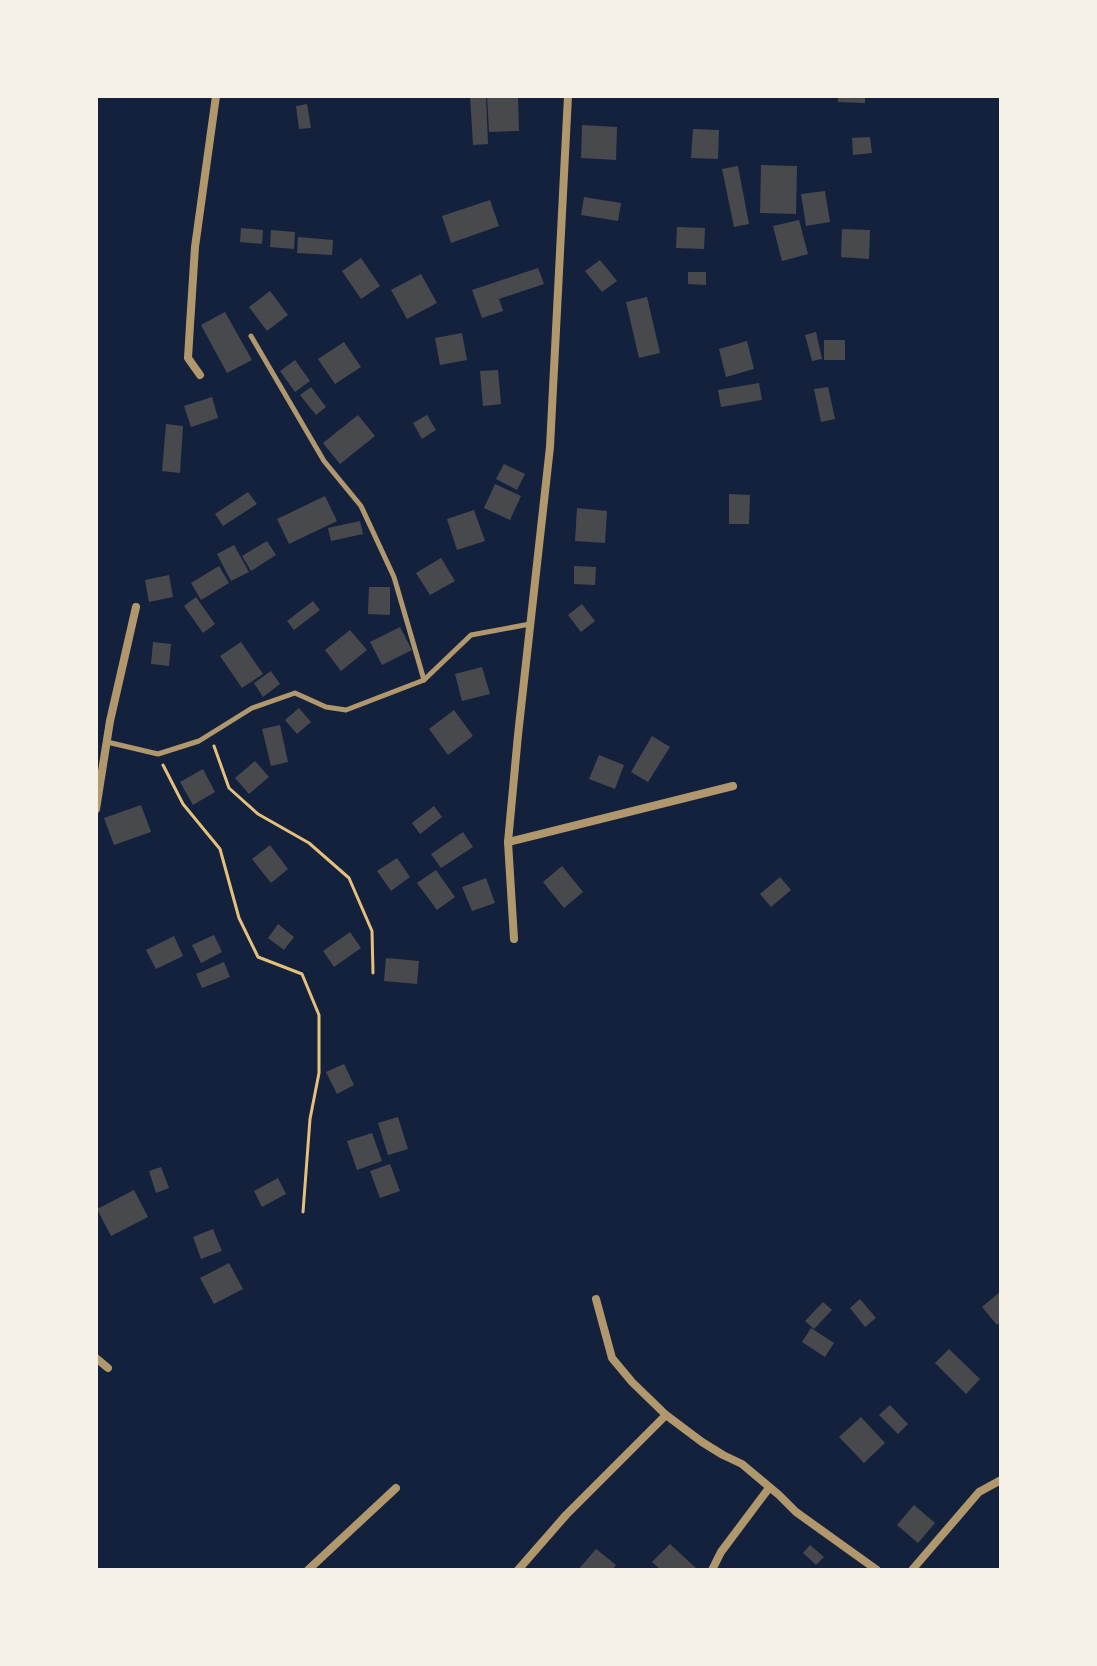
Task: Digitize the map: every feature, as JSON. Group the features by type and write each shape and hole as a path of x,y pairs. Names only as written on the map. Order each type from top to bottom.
{"street":[{"path":"200,375 188,358 195,247 216,96"},
{"path":"514,939 508,842 550,447 568,96"},
{"path":"96,809 136,607"},
{"path":"508,842 733,786"},
{"path":"596,1299 612,1358 666,1415 702,1442 742,1464 796,1512 877,1570"},
{"path":"96,1358 108,1368"},
{"path":"518,1570 566,1515 666,1415"},
{"path":"912,1570 979,1492 1001,1480"},
{"path":"308,1570 396,1488"},
{"path":"712,1570 721,1552 769,1488"}],"lane":[{"path":"251,336 324,461 361,506 394,577 424,680"},
{"path":"107,742 158,754 199,741 252,708 295,693 326,707 346,710 424,680 471,635 530,624"}],"path":[{"path":"209,735 229,788 258,814 309,843 349,878 372,931 373,973"},
{"path":"158,754 183,804 220,849 239,918 258,957 302,974 319,1015 319,1073 310,1119 303,1212"}],"building":[{"path":"470,96 486,96 488,144 473,145"},
{"path":"487,96 518,96 519,131 489,132"},
{"path":"838,96 865,96 865,103 838,102"},
{"path":"307,104 311,128 299,129 296,106"},
{"path":"582,125 617,127 616,160 581,158"},
{"path":"693,129 719,130 718,159 691,158"},
{"path":"870,137 872,153 853,155 852,138"},
{"path":"761,165 797,166 796,214 760,213"},
{"path":"738,166 749,224 734,227 722,169"},
{"path":"825,191 830,222 806,226 801,194"},
{"path":"584,197 621,203 618,221 581,215"},
{"path":"490,200 499,226 451,243 442,216"},
{"path":"799,220 808,254 782,261 773,226"},
{"path":"677,227 705,228 704,249 676,248"},
{"path":"241,228 263,230 262,244 240,242"},
{"path":"842,229 870,230 869,259 841,257"},
{"path":"271,230 295,232 294,249 270,247"},
{"path":"298,237 333,240 332,255 297,253"},
{"path":"361,258 380,286 361,299 342,271"},
{"path":"600,260 617,281 602,292 585,271"},
{"path":"538,268 544,284 499,299 503,311 482,318 472,290"},
{"path":"688,272 706,272 706,285 688,284"},
{"path":"421,274 437,303 407,319 391,290"},
{"path":"270,291 288,315 267,331 249,307"},
{"path":"647,297 660,353 639,358 626,302"},
{"path":"225,312 252,360 227,373 201,325"},
{"path":"816,332 822,359 812,361 805,335"},
{"path":"462,333 467,360 440,365 435,338"},
{"path":"824,340 845,340 845,360 824,360"},
{"path":"747,341 754,369 726,377 719,349"},
{"path":"344,342 361,367 335,384 318,359"},
{"path":"295,360 310,381 295,392 280,371"},
{"path":"498,370 501,404 483,406 480,371"},
{"path":"759,383 762,400 721,407 718,390"},
{"path":"311,387 326,407 316,415 300,395"},
{"path":"828,387 835,419 821,422 814,389"},
{"path":"212,397 218,418 191,427 184,406"},
{"path":"358,415 375,436 340,464 323,443"},
{"path":"427,415 436,430 422,439 413,423"},
{"path":"166,424 183,426 180,473 162,471"},
{"path":"504,464 525,474 517,490 496,479"},
{"path":"495,484 521,496 510,520 484,508"},
{"path":"248,492 257,504 223,526 215,514"},
{"path":"729,494 750,495 749,524 729,524"},
{"path":"325,496 337,521 289,544 277,519"},
{"path":"577,508 607,511 605,543 575,541"},
{"path":"474,510 485,541 457,550 447,519"},
{"path":"360,521 363,534 331,541 328,528"},
{"path":"267,541 276,555 251,571 242,556"},
{"path":"234,545 249,572 231,581 217,554"},
{"path":"441,558 455,581 430,595 416,573"},
{"path":"219,566 229,583 201,600 191,583"},
{"path":"574,566 596,567 595,585 574,584"},
{"path":"169,575 173,597 149,602 145,580"},
{"path":"369,587 390,587 390,615 368,614"},
{"path":"196,597 215,624 203,633 184,606"},
{"path":"313,601 320,610 294,630 287,621"},
{"path":"582,604 595,621 581,632 568,615"},
{"path":"400,627 412,650 382,665 370,642"},
{"path":"350,630 367,650 341,671 325,650"},
{"path":"153,642 171,644 169,666 151,664"},
{"path":"241,642 263,674 242,688 220,656"},
{"path":"482,667 490,694 462,701 455,674"},
{"path":"271,671 280,684 263,697 254,683"},
{"path":"299,708 311,722 297,734 285,720"},
{"path":"454,710 473,736 448,755 429,729"},
{"path":"280,725 288,762 271,766 262,729"},
{"path":"652,736 670,747 648,782 631,772"},
{"path":"599,755 624,765 615,789 589,779"},
{"path":"255,761 269,777 249,794 235,778"},
{"path":"203,769 215,792 193,805 180,782"},
{"path":"141,805 151,832 114,845 104,818"},
{"path":"434,806 442,817 420,834 412,823"},
{"path":"463,832 473,847 441,868 431,854"},
{"path":"270,845 288,869 271,883 252,859"},
{"path":"397,858 410,877 391,891 377,871"},
{"path":"562,866 583,892 564,908 543,882"},
{"path":"436,870 455,897 437,910 417,883"},
{"path":"780,877 791,890 771,907 760,894"},
{"path":"486,878 495,903 472,911 462,887"},
{"path":"278,924 294,937 284,950 268,938"},
{"path":"350,932 361,948 334,967 323,951"},
{"path":"214,935 222,952 201,963 192,945"},
{"path":"174,936 183,956 156,969 146,950"},
{"path":"386,958 419,961 417,984 384,981"},
{"path":"224,962 230,977 202,988 196,974"},
{"path":"344,1064 354,1085 337,1094 326,1072"},
{"path":"398,1117 408,1149 388,1155 378,1123"},
{"path":"372,1133 382,1161 357,1170 347,1141"},
{"path":"390,1164 400,1191 380,1198 370,1171"},
{"path":"161,1167 169,1188 156,1193 149,1171"},
{"path":"278,1178 286,1194 262,1207 254,1191"},
{"path":"134,1190 148,1217 111,1236 97,1209"},
{"path":"213,1229 222,1251 201,1259 193,1237"},
{"path":"229,1263 243,1289 214,1304 200,1278"},
{"path":"1001,1291 1001,1322 997,1325 982,1307"},
{"path":"860,1299 876,1318 865,1327 850,1308"},
{"path":"823,1302 832,1310 814,1329 805,1321"},
{"path":"811,1328 834,1343 825,1357 802,1342"},
{"path":"949,1349 980,1379 966,1394 935,1363"},
{"path":"890,1405 908,1424 898,1434 879,1415"},
{"path":"861,1417 885,1443 864,1463 839,1437"},
{"path":"914,1505 935,1523 918,1543 897,1525"},
{"path":"670,1544 698,1570 661,1570 652,1562"},
{"path":"810,1545 824,1557 816,1565 803,1553"},
{"path":"596,1549 616,1565 612,1570 578,1570"}]}
